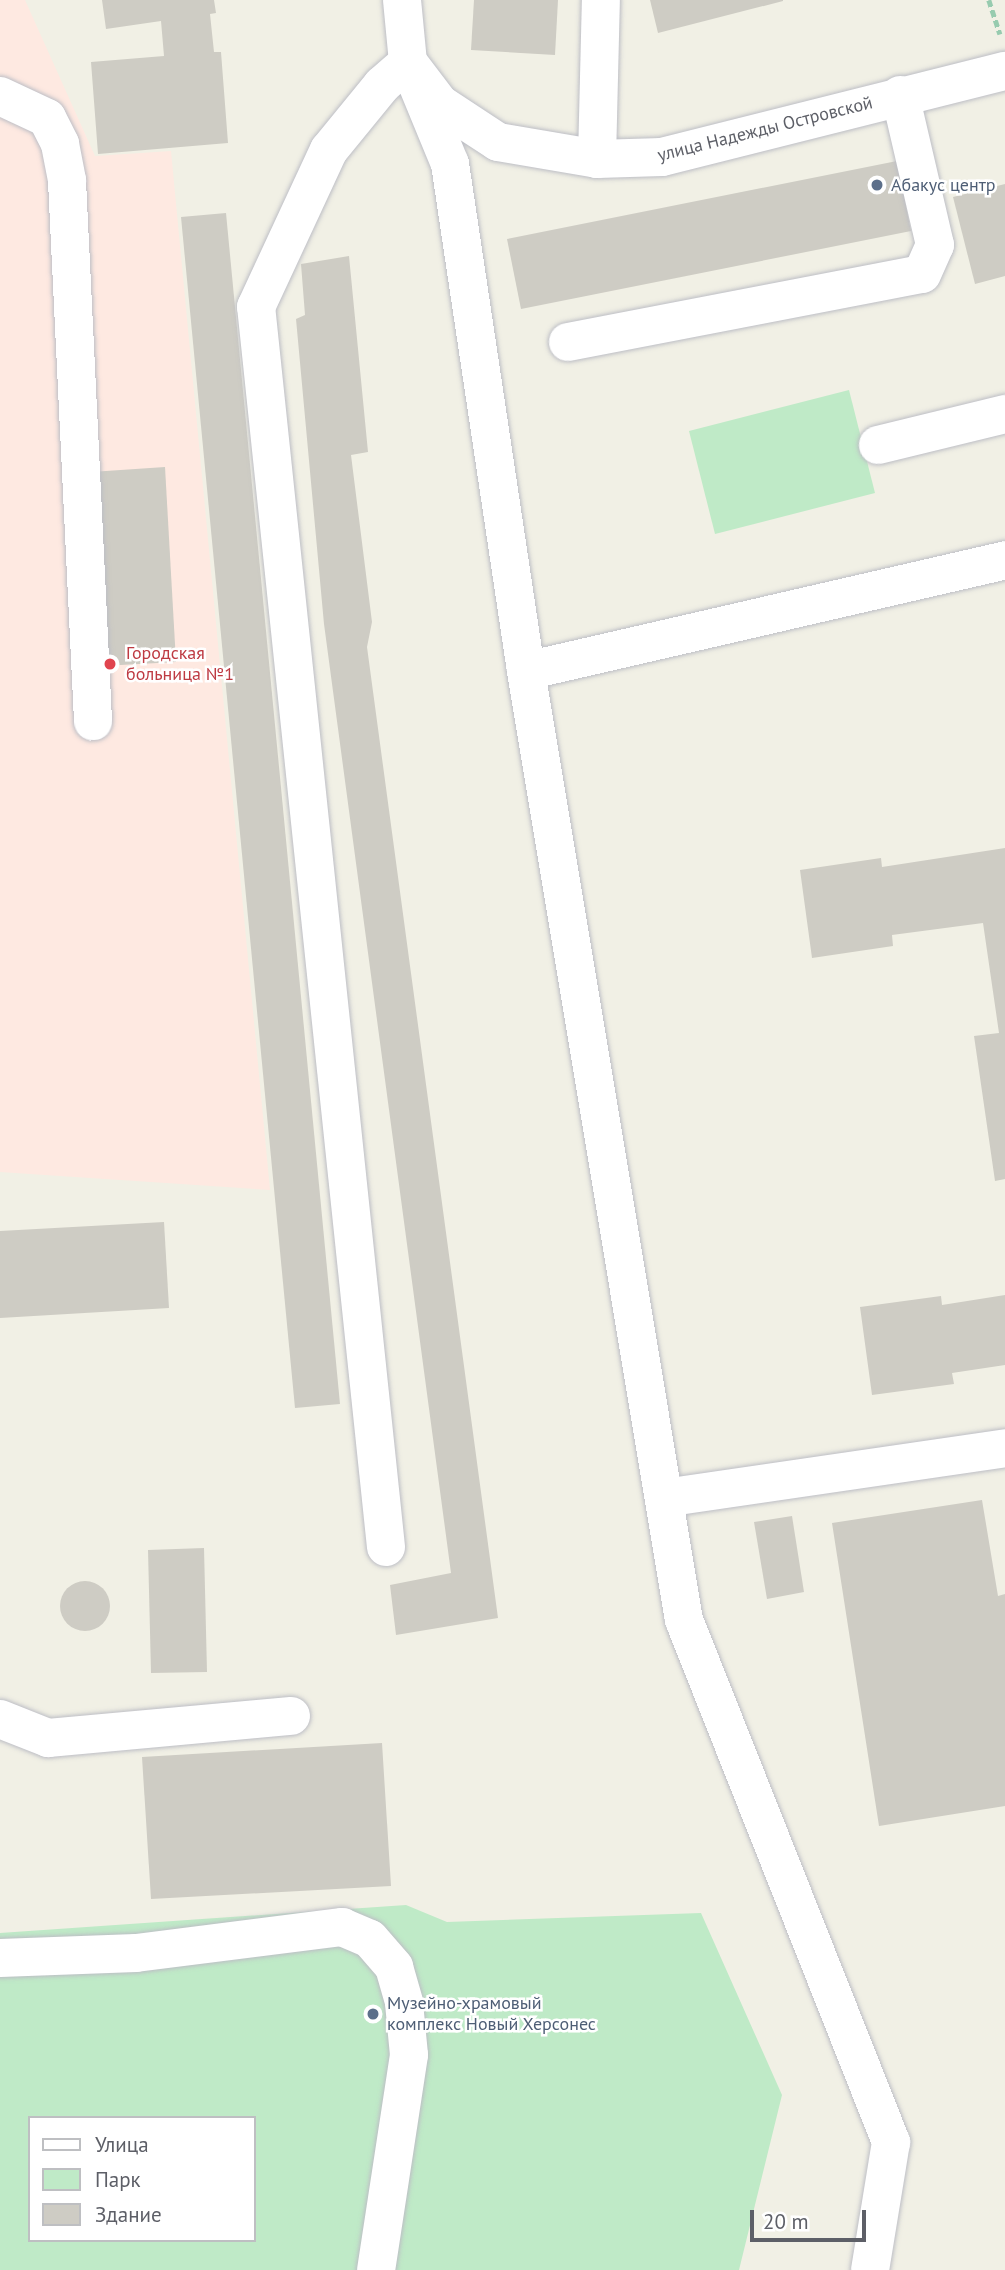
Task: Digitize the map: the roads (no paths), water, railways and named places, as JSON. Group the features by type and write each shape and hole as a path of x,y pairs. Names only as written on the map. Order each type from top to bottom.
{"street":[{"path":"401,0 408,62 450,164 526,671 684,1620 891,2142 870,2270"},
{"path":"597,159 601,0"},
{"name":"улица Надежды Островской","path":"408,62 440,104 498,142 597,159 662,158 900,95 1003,56"},
{"path":"386,1547 256,307 329,150 382,85 408,62"},
{"path":"568,342 922,274 936,245 900,95"},
{"path":"0,96 47,118 60,144 67,181 93,721"},
{"path":"878,445 1005,414"},
{"path":"526,671 1005,560"},
{"path":"664,1497 1005,1448"},
{"path":"0,1718 48,1738 290,1716"},
{"path":"0,1958 136,1953 342,1927 370,1939 394,1967 404,2003 409,2055 376,2270"}],"place":[{"name":"Абакус центр","path":"877,185"},
{"name":"Городская больница №1","path":"110,664"},
{"name":"Музейно-храмовый комплекс Новый Херсонес","path":"373,2014"}]}
